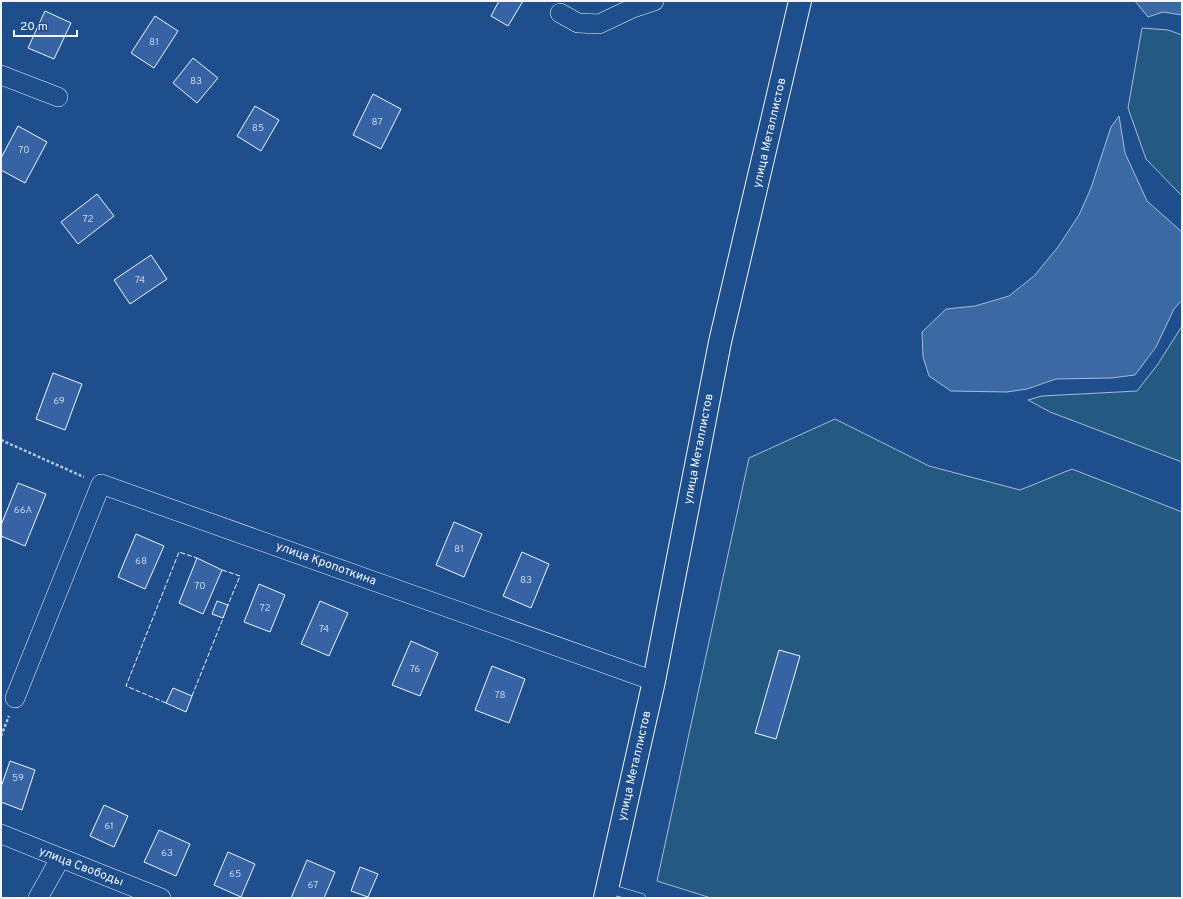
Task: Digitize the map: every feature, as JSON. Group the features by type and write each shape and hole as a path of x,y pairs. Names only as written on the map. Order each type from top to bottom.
{"main road":[{"name":"улица Металлистов","path":"606,893 654,681 720,342 800,1"}],"street":[{"path":"560,13 578,23 599,24 633,8 654,1"},
{"path":"1,75 58,97"},
{"path":"15,698 101,484"},
{"name":"улица Кропоткина","path":"101,484 654,681"},
{"name":"улица Свободы","path":"1,834 60,859 161,898"},
{"path":"38,898 60,859"}],"lane":[{"path":"606,893 641,898"}],"path":[{"path":"1,440 101,484"}],"shaded area":[{"path":"1135,1 1182,1 1182,15 1163,12 1148,17"},
{"path":"1142,28 1168,30 1182,35 1182,196 1146,159 1128,108"},
{"path":"1119,116 1125,153 1147,201 1182,232 1182,300 1174,309 1156,347 1135,375 1111,378 1056,379 1027,389 1007,392 951,391 929,376 923,357 922,332 946,309 975,306 1009,296 1034,276 1058,247 1079,215 1091,188 1111,127"},
{"path":"1182,326 1182,462 1050,412 1028,400 1042,396 1137,391 1158,364"},
{"path":"835,419 929,466 1020,490 1072,469 1182,512 1182,898 711,898 657,881 749,458"}],"building":[{"path":"499,1 523,1 508,26 491,16"},
{"path":"45,11 71,23 54,59 28,48"},
{"path":"155,16 178,31 154,68 131,53"},
{"path":"193,58 218,78 197,103 173,83"},
{"path":"373,94 401,109 381,149 353,135"},
{"path":"255,106 279,120 261,151 237,136"},
{"path":"18,126 47,142 25,183 1,170 1,158"},
{"path":"97,194 114,216 78,244 61,222"},
{"path":"151,255 167,279 130,304 114,280"},
{"path":"53,373 82,384 65,430 36,419"},
{"path":"18,483 46,494 25,546 1,536 1,525"},
{"path":"454,522 482,534 464,577 436,565"},
{"path":"136,534 164,546 145,589 118,577"},
{"path":"522,552 549,564 531,608 503,596"},
{"path":"197,558 222,570 203,614 179,603"},
{"path":"259,584 285,595 270,632 244,622"},
{"path":"217,601 228,605 223,618 212,614"},
{"path":"320,601 348,613 329,656 301,644"},
{"path":"411,641 438,653 420,696 392,685"},
{"path":"779,650 800,656 776,739 755,733"},
{"path":"492,666 525,679 509,723 475,710"},
{"path":"173,688 192,696 186,712 166,703"},
{"path":"10,761 35,770 22,810 1,802 1,787"},
{"path":"104,805 128,816 114,847 90,836"},
{"path":"159,830 190,844 176,876 144,862"},
{"path":"228,852 255,864 241,897 214,885"},
{"path":"307,860 335,872 324,898 291,898"},
{"path":"360,867 378,874 368,897 351,891"}],"fence":[{"path":"166,703 126,686 179,552 197,558"},
{"path":"222,570 240,576 227,607"},
{"path":"192,696 224,616"}]}
